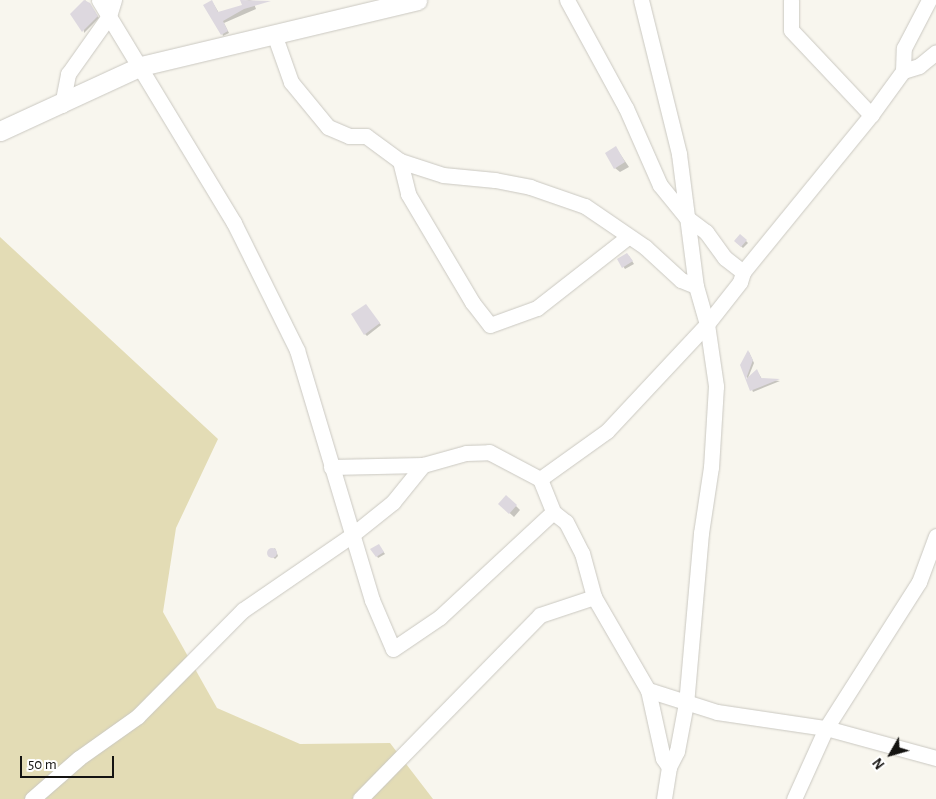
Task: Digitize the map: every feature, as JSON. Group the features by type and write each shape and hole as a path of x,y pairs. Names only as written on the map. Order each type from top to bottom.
{"main road":[{"path":"0,131 62,105 141,66 417,0"}],"street":[{"path":"99,0 141,66 234,223 297,350 372,600 393,649 440,617 554,512"},
{"path":"62,105 68,74 109,16 114,0"},
{"path":"568,0 626,108 660,185 686,217 706,232 725,258 743,272"},
{"path":"641,0 679,154 696,286 707,324 716,386 712,449 701,532 686,703 678,751 668,767 664,799"},
{"path":"791,0 791,30 871,115"},
{"path":"540,479 607,431 707,324 740,282 743,272 871,115 903,71 904,48 929,0"},
{"path":"274,34 290,82 328,127 349,136 366,136 400,162 443,175 495,180 530,187 584,206 645,247 680,280 696,286"},
{"path":"903,71 919,66 936,52"},
{"path":"400,162 408,194 472,302 490,325 537,308 628,237"},
{"path":"332,467 423,465 466,453 489,452 540,479 554,512 566,522 582,553 594,597 648,690 663,758 668,767"},
{"path":"32,799 79,758 138,716 243,610 352,536 393,502 423,465"},
{"path":"794,799 826,728 920,582 936,536"},
{"path":"360,799 540,615 594,597"},
{"path":"648,690 717,712 826,728 936,758"}],"shaded area":[{"path":"0,237 218,439 176,528 163,612 217,708 300,744 390,743 433,799 0,799"}],"building":[{"path":"84,0 90,3 98,16 82,32 70,14"},
{"path":"212,0 218,12 242,5 240,0 271,1 244,9 223,21 228,31 221,35 203,5"},
{"path":"616,146 625,162 614,169 605,153"},
{"path":"740,234 747,240 741,247 734,241"},
{"path":"627,253 633,261 622,268 617,259"},
{"path":"366,304 380,323 364,335 351,314"},
{"path":"748,350 753,360 746,379 757,369 761,378 780,379 750,391 740,365"},
{"path":"506,495 517,505 509,514 498,504"},
{"path":"379,544 384,552 376,557 370,549"},
{"path":"270,548 274,548 277,553 276,557 270,558 267,555 267,551"}]}
